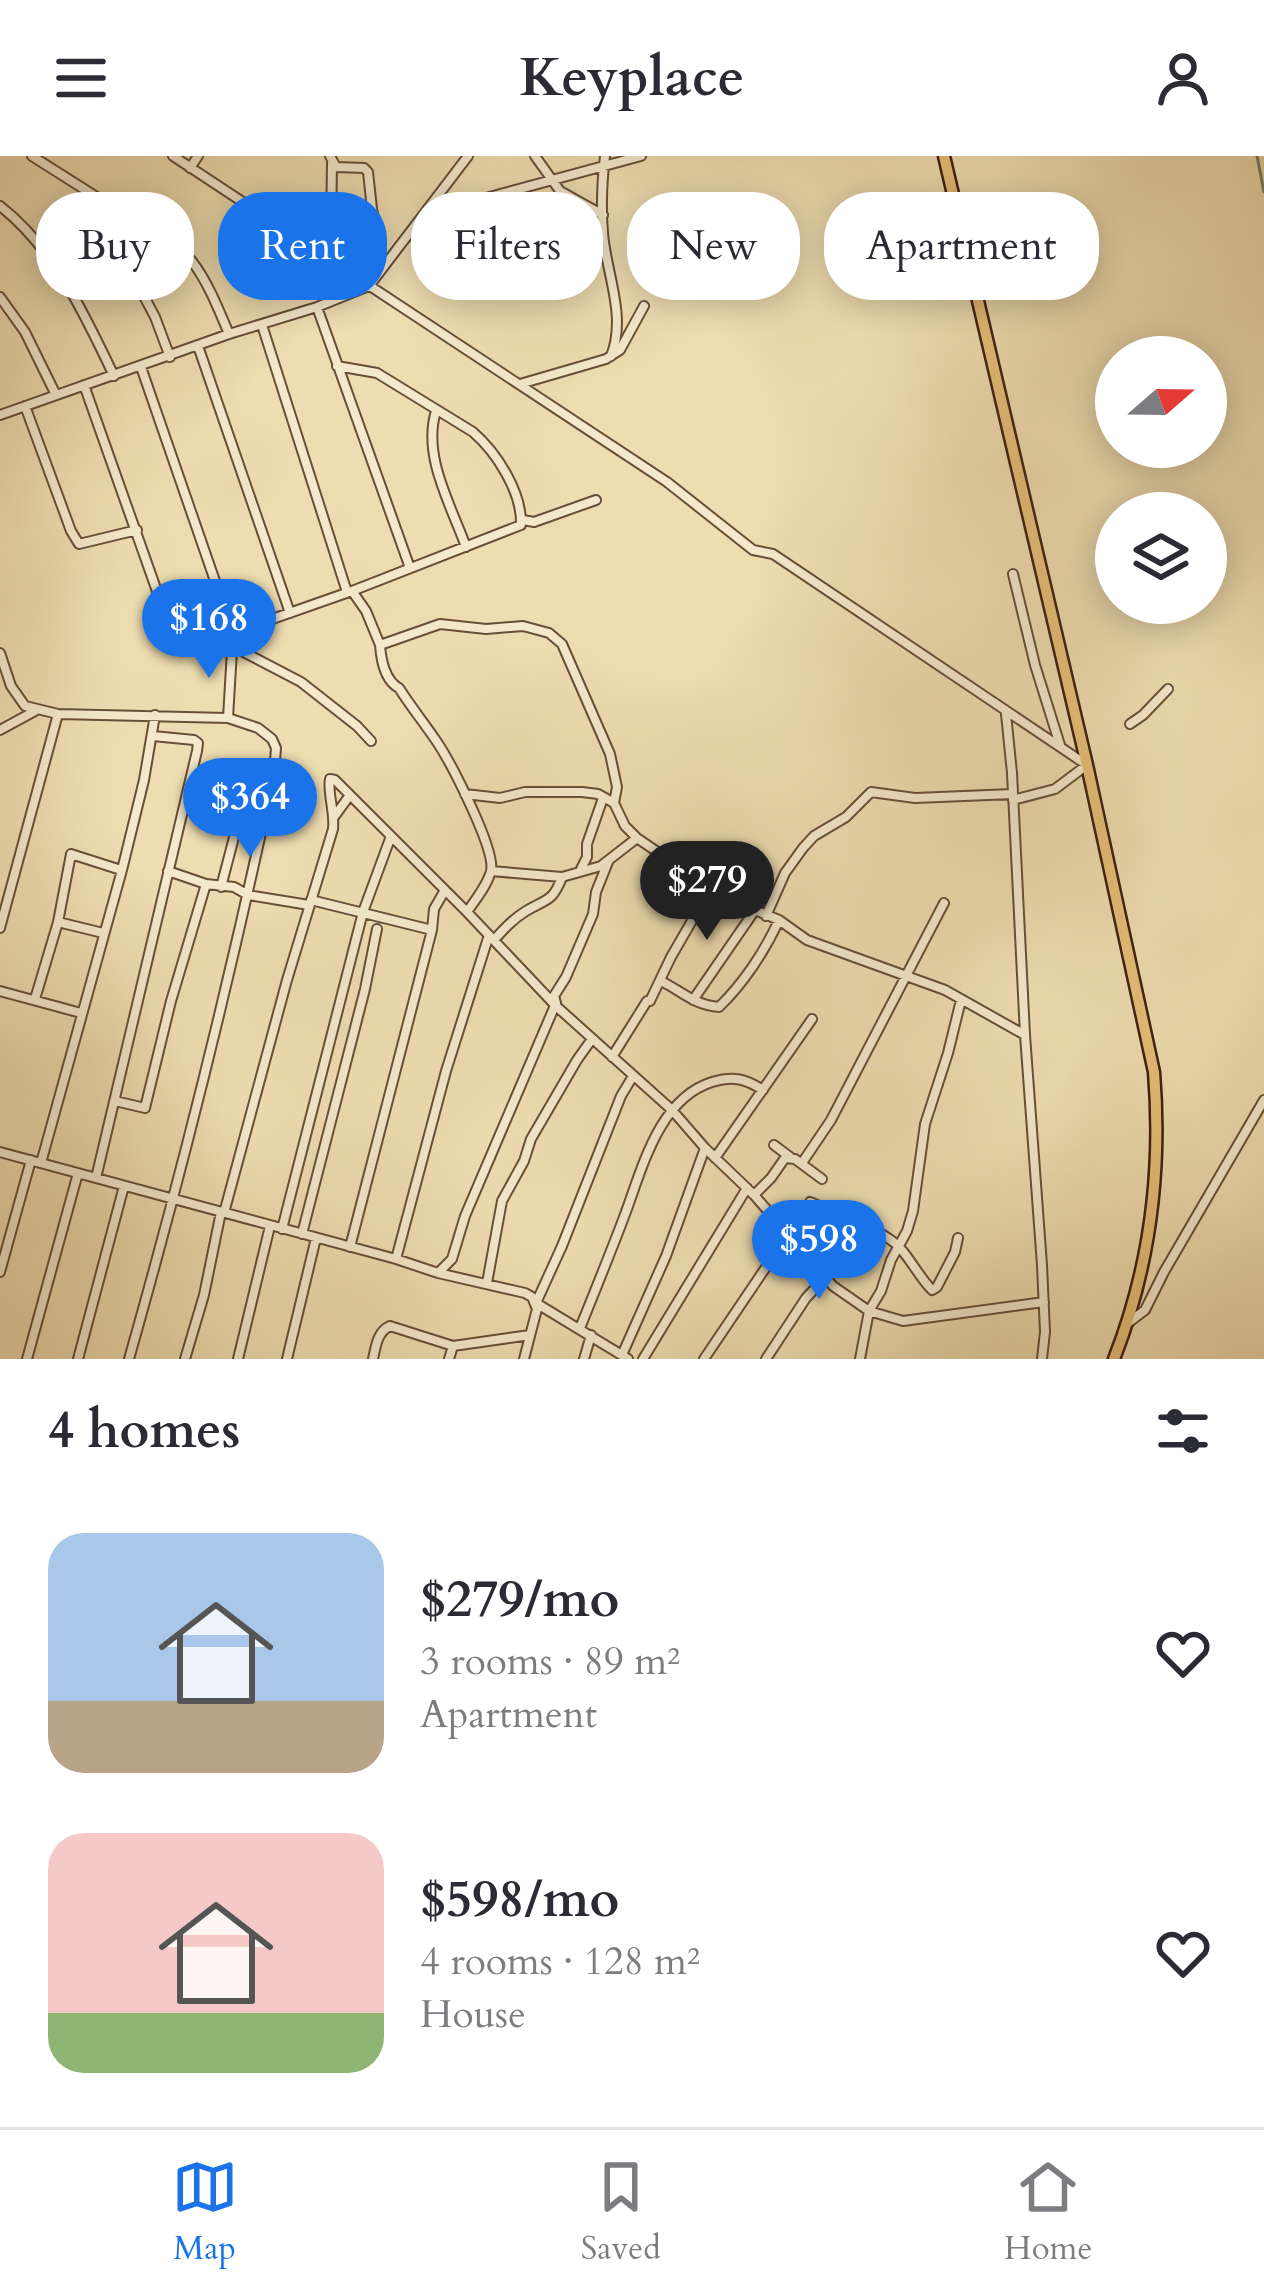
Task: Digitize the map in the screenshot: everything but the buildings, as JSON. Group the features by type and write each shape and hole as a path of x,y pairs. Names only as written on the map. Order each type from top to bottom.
{"highway":[{"path":"944,156 1148,1039 1158,1115 1157,1174 1137,1288 1114,1359"}],"street":[{"path":"32,156 89,192"},
{"path":"173,156 226,192"},
{"path":"190,168 198,156"},
{"path":"535,156 562,192"},
{"path":"510,192 605,161 641,156"},
{"path":"439,192 462,158"},
{"path":"331,160 341,169 368,172 370,192"},
{"path":"331,160 331,192"},
{"path":"603,215 605,161"},
{"path":"0,206 22,224 76,299 114,376"},
{"path":"387,262 411,231"},
{"path":"603,236 617,330 611,356"},
{"path":"194,261 229,334"},
{"path":"0,297 25,332 56,395"},
{"path":"387,298 667,482 753,550 773,554 1087,765 1055,789 1013,797 915,798 871,792 803,848 785,873 766,916"},
{"path":"146,300 170,357"},
{"path":"0,415 335,300"},
{"path":"518,384 611,356 620,350 644,306"},
{"path":"316,308 410,568"},
{"path":"262,325 350,592 366,611 392,685 399,688 439,745 484,834 491,871 467,912"},
{"path":"198,346 290,613"},
{"path":"84,385 179,649 350,592 521,525 511,487 487,444 377,373 338,366"},
{"path":"141,367 233,633 228,718"},
{"path":"25,406 79,544 137,530"},
{"path":"436,411 432,449 466,547"},
{"path":"523,520 534,522 596,500"},
{"path":"1013,574 1060,747"},
{"path":"380,645 440,624 486,629 523,626 549,633 568,655 610,754 617,787 614,802 625,826 637,838 670,862 817,944 945,990 1025,1035"},
{"path":"234,647 302,682 371,742"},
{"path":"0,653 18,699 37,710 228,718 267,733 276,748 248,895 129,1359"},
{"path":"1130,724 1168,689"},
{"path":"0,730 37,710"},
{"path":"1006,712 1044,1302 1042,1359"},
{"path":"0,928 58,714"},
{"path":"0,1272 122,870 155,715"},
{"path":"96,1178 199,743 152,736"},
{"path":"334,817 328,782 333,779 555,1004 672,1110 826,1278 869,1311 909,1322 1044,1302"},
{"path":"463,793 500,798 525,792 582,791 614,802"},
{"path":"185,1359 334,817 350,795"},
{"path":"580,870 603,798"},
{"path":"220,887 238,823"},
{"path":"283,1229 363,912 391,836"},
{"path":"491,871 562,877 608,862 637,838"},
{"path":"34,1000 58,922 71,854 122,870"},
{"path":"438,1273 452,1259 465,1216 555,1004 554,996 593,914 608,862"},
{"path":"168,871 206,884 234,887 248,895 363,912 432,930"},
{"path":"396,1259 446,1071 491,937 546,902 562,877"},
{"path":"116,1102 145,1108 206,884"},
{"path":"612,1057 661,981 712,886"},
{"path":"350,1247 434,909 446,890"},
{"path":"802,1163 831,1120 944,903"},
{"path":"693,1000 754,910"},
{"path":"661,981 690,1001 719,1007 769,941 779,920"},
{"path":"58,922 104,933"},
{"path":"302,1234 376,929"},
{"path":"0,992 81,1012"},
{"path":"860,1359 869,1311 913,1211 925,1124 961,1000"},
{"path":"715,1158 812,1018"},
{"path":"487,1283 502,1202 531,1139 592,1039"},
{"path":"524,1359 536,1303 633,1076"},
{"path":"580,1328 645,1163 672,1110 691,1091 725,1078 748,1080 763,1090"},
{"path":"1126,1324 1145,1310 1264,1100"},
{"path":"774,1145 822,1179"},
{"path":"0,1152 525,1293 625,1357 705,1148"},
{"path":"643,1359 750,1191 771,1178 790,1157"},
{"path":"27,1359 78,1173"},
{"path":"78,1359 124,1186"},
{"path":"704,1359 809,1202 899,1246 916,1275 932,1290 958,1238"},
{"path":"238,1359 270,1226"},
{"path":"287,1359 316,1238"},
{"path":"766,1359 806,1298 826,1278"},
{"path":"373,1359 379,1336 390,1326 453,1346 530,1335"},
{"path":"584,1359 591,1336"},
{"path":"449,1359 453,1346"}],"waterway":[{"path":"1257,156 1264,192"}]}
